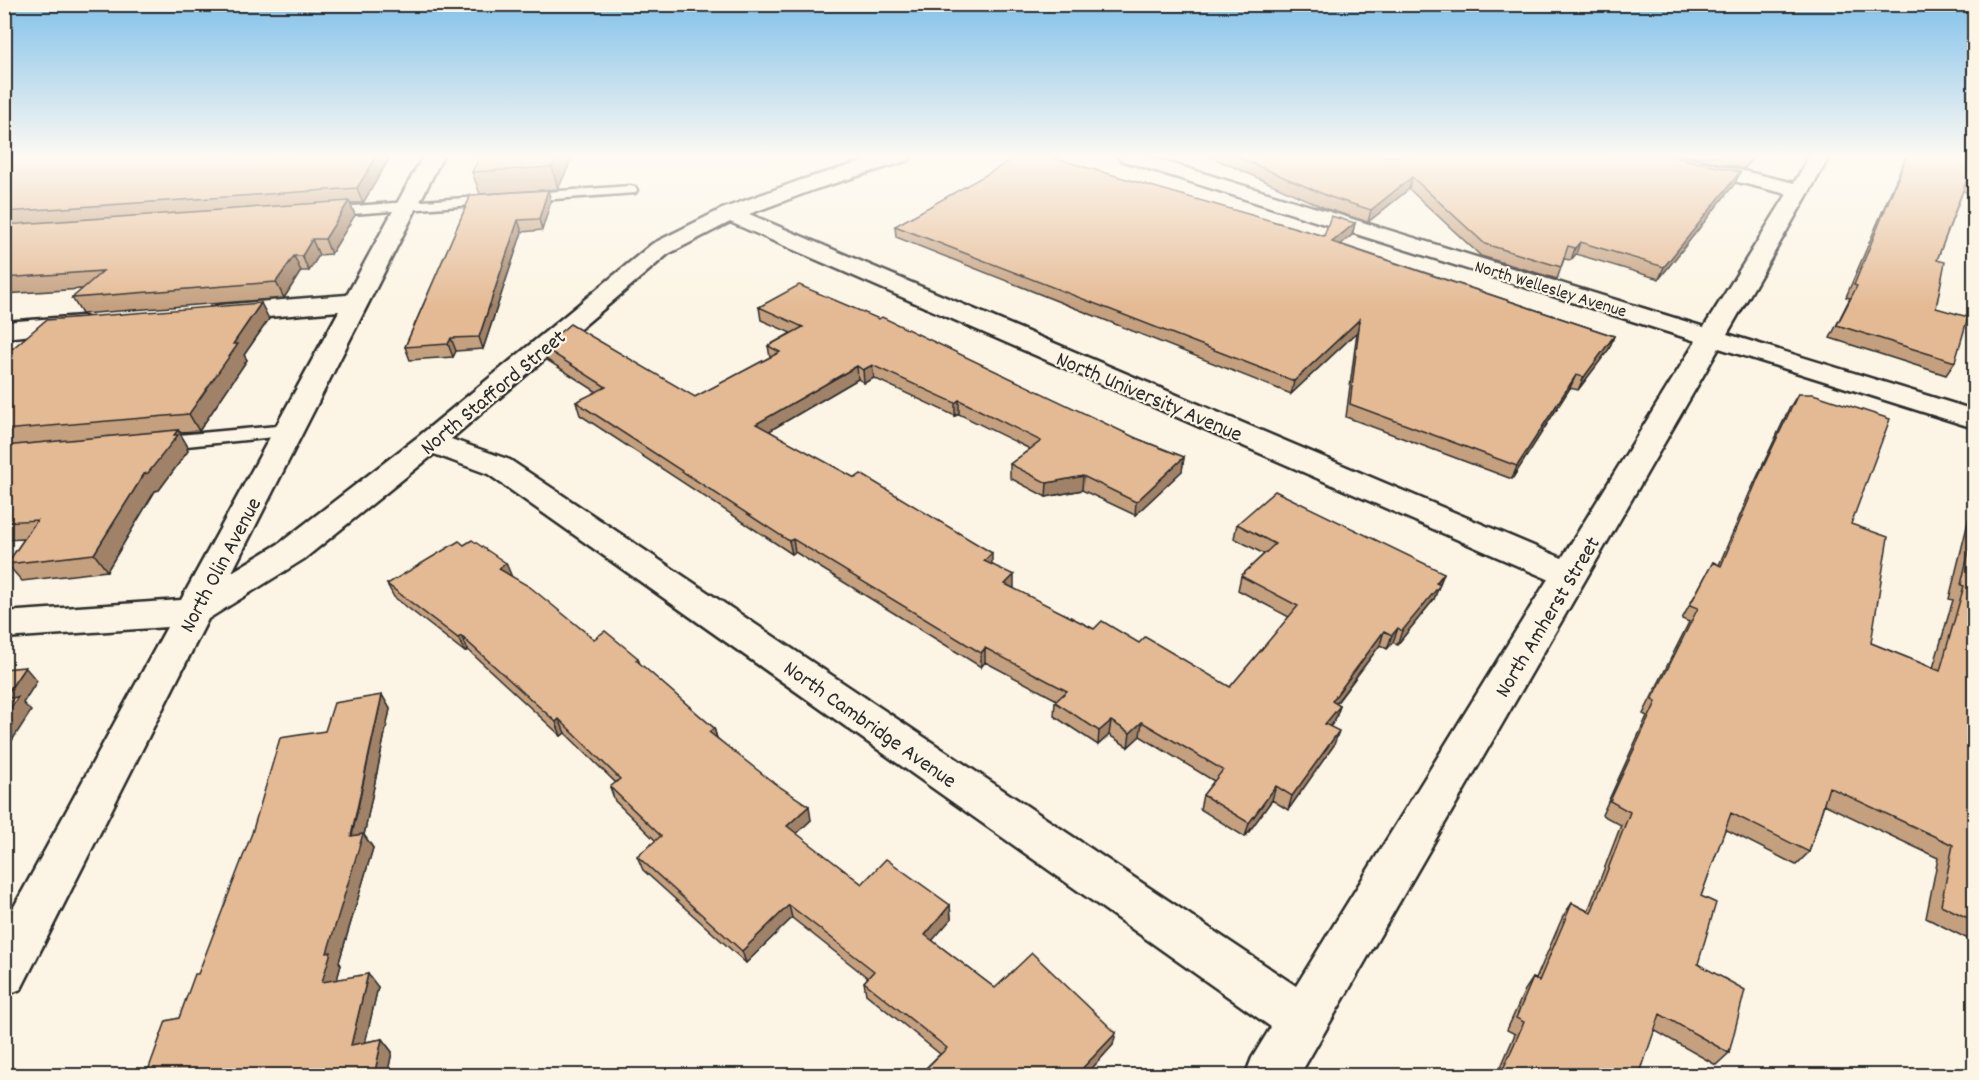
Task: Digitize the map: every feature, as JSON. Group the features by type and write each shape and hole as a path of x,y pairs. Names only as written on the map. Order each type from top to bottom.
{"street":[{"name":"North Stafford Street","path":"193,612 292,551 430,442 660,249 686,234 750,206"},
{"name":"North Wellesley Avenue","path":"1290,206 1974,419"},
{"name":"North Amherst Street","path":"1270,1076 1571,575 1788,206"},
{"name":"North Olin Avenue","path":"7,964 406,207"},
{"name":"North University Avenue","path":"730,214 1571,575"},
{"path":"192,315 356,302"},
{"path":"4,330 110,322"},
{"name":"North Cambridge Avenue","path":"430,442 499,467 1304,1020"},
{"path":"4,626 193,612"}],"lane":[{"path":"312,213 414,206"},
{"path":"135,445 288,431"}],"building":[{"path":"4,206 86,206 4,212"},
{"path":"271,206 346,206 325,239 312,239 302,256 294,256 276,282 72,298 103,271 4,278 4,225"},
{"path":"466,206 543,206 539,219 518,220 479,337 451,338 448,344 405,347"},
{"path":"930,206 1222,206 1324,236 1331,216 1355,223 1332,242 1614,336 1584,377 1576,375 1517,466 1350,404 1360,319 1294,381 895,226"},
{"path":"1360,206 1375,206 1371,210"},
{"path":"1444,206 1712,206 1664,267 1580,242 1575,248 1568,246 1561,267 1485,244"},
{"path":"1886,206 1957,206 1937,260 1945,262 1936,308 1968,317 1955,362 1837,325 1857,286 1854,285"},
{"path":"799,285 879,319 882,317 1138,439 1184,457 1136,502 1083,476 1047,483 1010,464 1041,441 959,400 955,403 872,365 863,370 857,366 756,424 855,478 861,474 992,553 984,561 1014,575 1005,584 1094,629 1102,621 1139,643 1145,637 1230,687 1298,606 1241,576 1275,544 1237,524 1275,491 1444,573 1436,583 1440,585 1402,631 1398,628 1392,635 1384,631 1332,701 1340,706 1325,724 1339,731 1292,796 1276,786 1249,823 1203,795 1223,770 1142,722 1130,733 1111,721 1099,731 1055,702 1067,691 985,648 981,653 793,539 789,541 576,402 606,387 543,347 570,324 695,397 780,352 768,346 803,327 759,307"},
{"path":"261,303 233,344 238,344 189,414 4,430 4,354 46,320"},
{"path":"1798,394 1813,394 1890,419 1851,524 1888,537 1871,643 1940,671 1964,586 1961,585 1974,529 1974,921 1941,905 1953,845 1829,787 1809,852 1731,813 1701,896 1716,903 1698,964 1745,990 1729,1053 1660,1014 1639,1076 1500,1076 1524,1022 1516,1018 1533,978 1539,981 1572,903 1591,913 1630,812 1610,801 1656,702 1652,700 1698,608 1690,605 1713,562 1721,566 1758,478"},
{"path":"178,430 174,435 178,435 148,473 144,474 94,554 7,564 37,520 4,522 4,446"},
{"path":"472,540 506,563 499,569 530,587 594,639 605,631 714,728 709,732 774,783 809,806 787,826 862,884 886,859 950,905 925,935 995,988 1032,953 1116,1033 1075,1076 918,1076 947,1048 864,982 874,971 789,905 742,951 637,856 661,836 610,787 620,779 559,719 556,722 461,636 458,638 387,584 459,541 464,545"},
{"path":"25,667 4,698 4,669"},
{"path":"382,695 351,836 363,834 327,953 331,952 322,982 368,974 351,1045 382,1039 374,1076 202,1076 203,1072 182,1076 146,1076 166,1021 179,1018 195,974 198,974 252,833 280,738 325,731 334,703"},
{"path":"18,697 4,718 4,699"}]}
